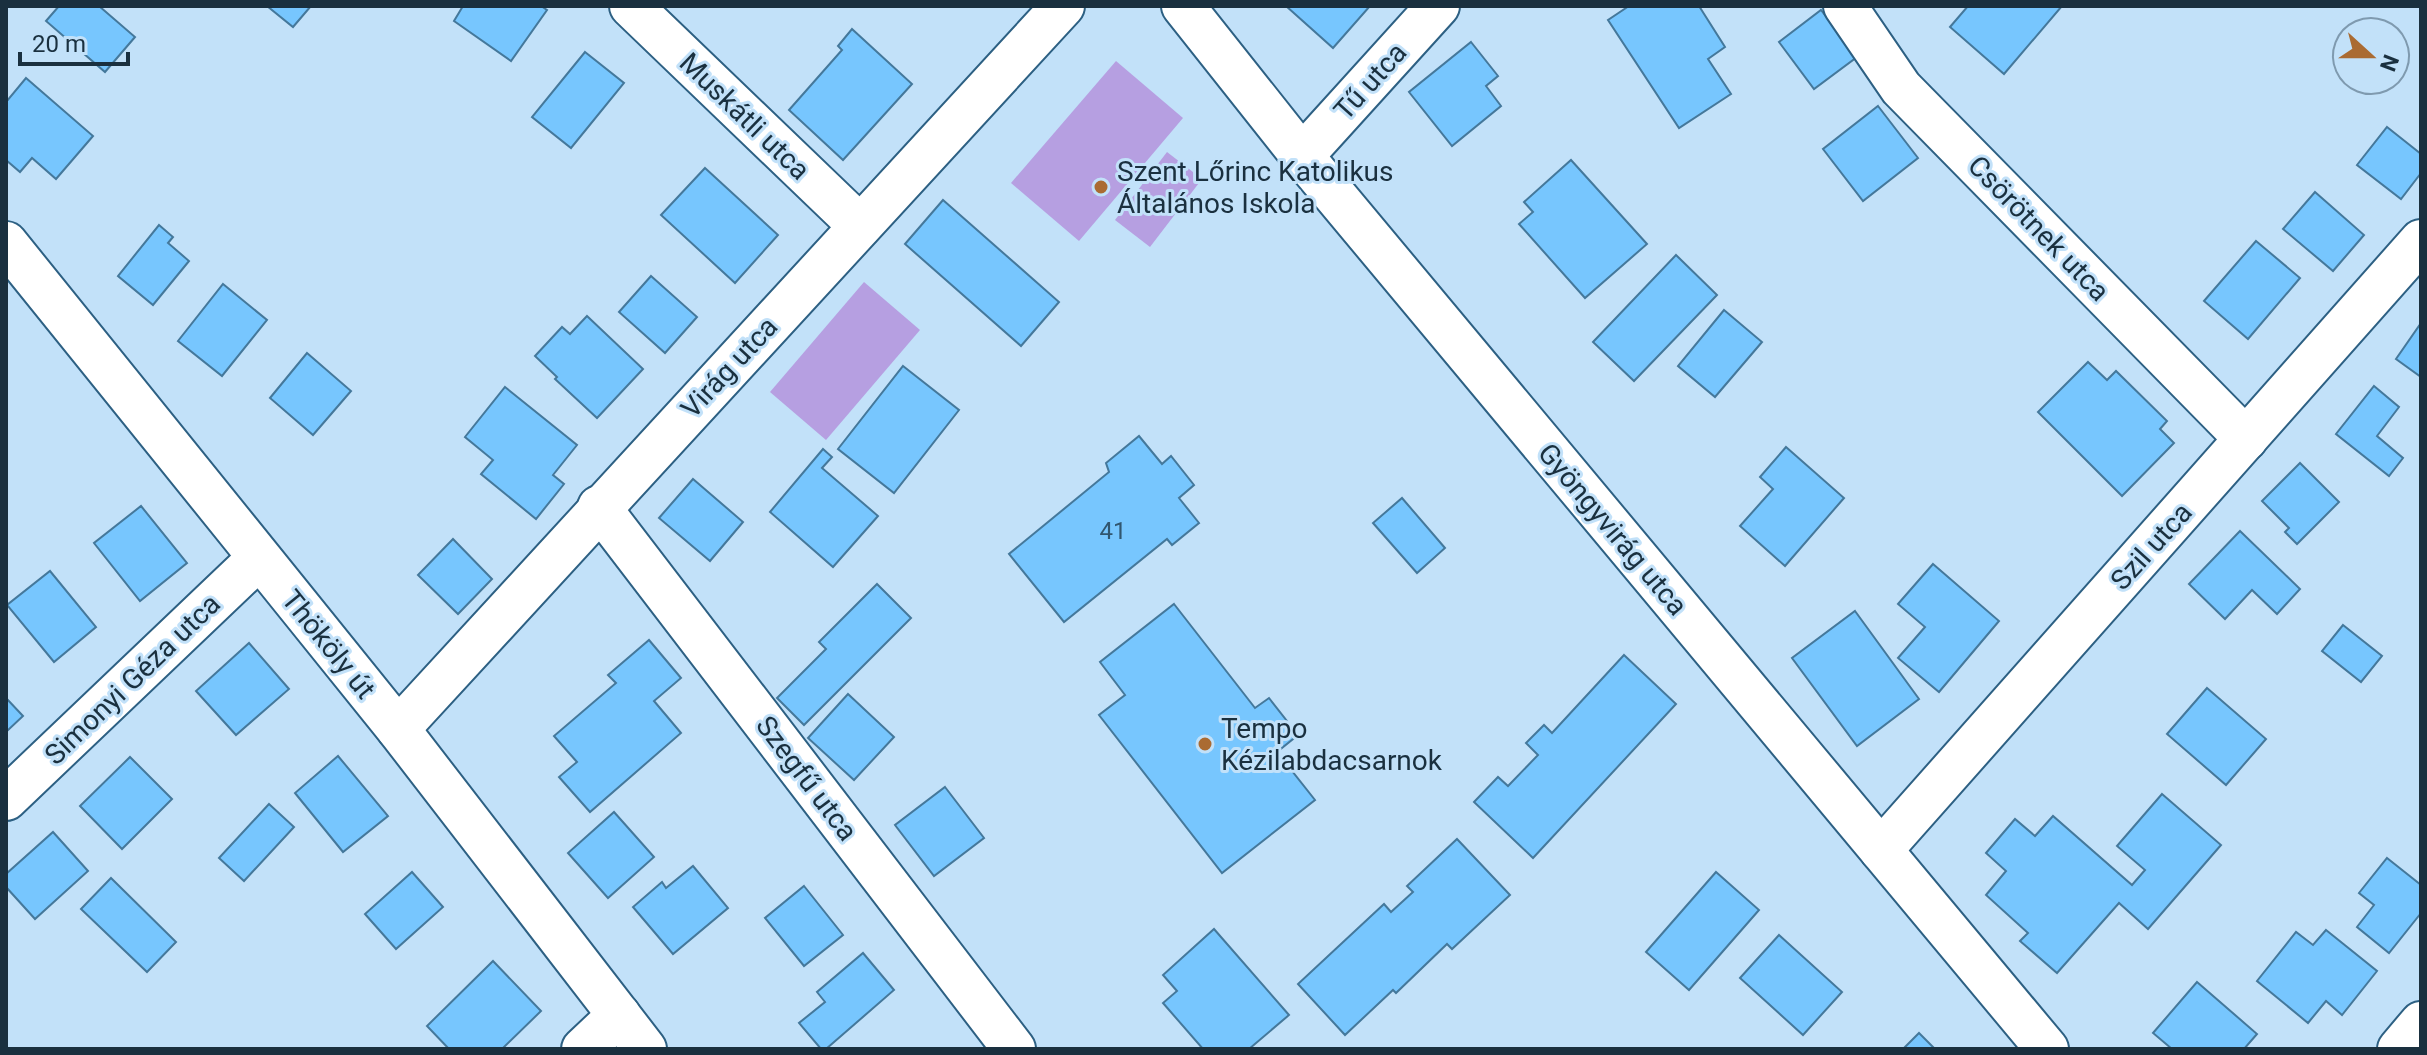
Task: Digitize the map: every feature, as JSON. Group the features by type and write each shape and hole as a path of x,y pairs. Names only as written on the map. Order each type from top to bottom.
{"street":[{"name":"Muskátli utca","path":"631,6 860,226"},
{"name":"Virág utca","path":"398,729 1063,6"},
{"name":"Gyöngyvirág utca","path":"1183,6 1302,156 2047,1049"},
{"name":"Tű utca","path":"1302,156 1438,6"},
{"name":"Csörötnek utca","path":"1845,6 1901,88 2246,439"},
{"name":"Szil utca","path":"1881,850 2421,241"},
{"name":"Thököly út","path":"6,243 398,729 645,1049"},
{"name":"Szegfű utca","path":"599,507 1014,1049"},
{"name":"Simonyi Géza utca","path":"6,799 259,558"},
{"path":"583,1049 619,1015"},
{"path":"2399,1049 2421,1023"}],"shaded area":[{"path":"1116,61 1183,118 1079,241 1011,183"},
{"path":"1167,152 1202,179 1150,247 1115,220"},
{"path":"864,282 920,330 826,440 770,392"}],"building":[{"path":"59,6 99,6 135,37 105,72 46,21"},
{"path":"267,6 311,6 293,27"},
{"path":"463,6 541,6 547,10 511,61 454,21"},
{"path":"1286,6 1370,6 1333,48"},
{"path":"1629,6 1699,6 1725,47 1708,59 1731,94 1679,128 1608,20"},
{"path":"1968,6 2062,6 2004,74 1950,27"},
{"path":"1821,10 1857,57 1814,89 1779,42"},
{"path":"852,29 912,84 843,160 789,110 842,50 838,46"},
{"path":"1471,42 1498,76 1486,86 1501,106 1452,146 1409,92"},
{"path":"585,52 624,83 571,148 532,117"},
{"path":"26,78 93,136 56,179 32,158 20,172 6,160 6,102"},
{"path":"1878,106 1918,158 1863,201 1823,149"},
{"path":"2387,127 2421,154 2421,173 2401,199 2357,165"},
{"path":"1571,160 1647,244 1585,298 1519,224 1533,212 1524,202"},
{"path":"705,168 778,235 735,283 661,215"},
{"path":"2315,192 2364,235 2333,271 2283,229"},
{"path":"943,200 1059,302 1021,346 905,244"},
{"path":"159,225 173,237 168,243 189,261 153,305 118,276"},
{"path":"2256,241 2300,278 2248,339 2204,301"},
{"path":"1676,255 1717,295 1634,381 1593,342"},
{"path":"651,276 697,317 665,353 619,312"},
{"path":"223,284 267,320 222,376 178,341"},
{"path":"1724,310 1762,342 1715,397 1678,366"},
{"path":"587,316 643,369 597,418 535,356 562,327 570,334"},
{"path":"2421,323 2421,377 2396,359"},
{"path":"307,353 351,391 313,435 270,398"},
{"path":"2088,362 2107,380 2116,371 2167,421 2160,429 2174,443 2122,496 2038,412"},
{"path":"903,366 959,410 894,493 838,449"},
{"path":"2374,386 2399,407 2377,436 2403,458 2389,476 2336,434"},
{"path":"505,387 577,445 553,475 564,484 536,519 481,474 493,460 465,437"},
{"path":"1139,436 1162,464 1171,456 1194,485 1179,498 1199,523 1172,545 1167,539 1064,622 1009,554 1109,472 1106,463"},
{"path":"1786,447 1844,498 1785,566 1740,526 1773,489 1760,477"},
{"path":"823,449 832,457 822,468 878,516 833,567 770,512"},
{"path":"2300,463 2339,502 2297,544 2285,532 2289,528 2262,501"},
{"path":"693,479 743,522 710,561 659,518"},
{"path":"1402,498 1445,548 1417,573 1373,523"},
{"path":"141,506 187,563 140,601 94,543"},
{"path":"2240,531 2300,589 2277,614 2252,590 2225,619 2189,584"},
{"path":"453,539 492,579 458,614 418,575"},
{"path":"1933,564 1999,621 1939,692 1898,658 1925,627 1898,604"},
{"path":"50,571 96,627 54,662 7,605"},
{"path":"877,584 911,618 804,725 777,698 826,649 819,642"},
{"name":"Tempo Kézilabdacsarnok","path":"1174,604 1255,708 1269,698 1298,735 1277,752 1315,800 1222,873 1099,715 1125,695 1100,662"},
{"path":"1855,611 1919,699 1857,746 1792,658"},
{"path":"2343,625 2382,656 2361,682 2322,651"},
{"path":"649,640 681,678 654,701 681,733 590,812 559,777 577,762 554,736 616,683 608,675"},
{"path":"249,643 289,689 236,735 196,691"},
{"path":"1624,655 1676,704 1533,858 1474,802 1498,777 1508,786 1538,755 1526,743 1544,725 1552,733"},
{"path":"2207,688 2266,739 2226,785 2167,734"},
{"path":"848,694 894,737 854,780 808,738"},
{"path":"6,698 23,716 6,732"},
{"path":"338,756 388,816 343,852 295,793"},
{"path":"130,757 172,799 122,849 80,806"},
{"path":"945,787 984,838 934,876 895,825"},
{"path":"2162,794 2221,845 2148,929 2119,903 2057,973 2020,941 2028,933 1986,895 2006,871 1986,853 2015,819 2035,836 2053,816 2132,885 2145,870 2117,846"},
{"path":"269,804 294,827 244,881 219,858"},
{"path":"614,812 654,857 608,898 568,853"},
{"path":"53,832 88,871 35,919 6,887 6,874"},
{"path":"1457,839 1510,895 1452,949 1447,944 1396,993 1393,990 1345,1035 1298,984 1384,904 1391,912 1413,892 1407,886"},
{"path":"2387,858 2421,885 2421,913 2389,953 2357,927 2374,905 2359,893"},
{"path":"693,866 728,908 673,954 633,907 662,882 666,888"},
{"path":"412,872 443,907 396,949 365,914"},
{"path":"1716,872 1759,910 1689,990 1646,952"},
{"path":"111,878 176,942 147,972 81,909"},
{"path":"804,886 843,935 804,966 765,918"},
{"path":"1214,929 1289,1015 1249,1049 1203,1049 1163,1003 1177,991 1163,975"},
{"path":"2326,930 2377,971 2342,1015 2326,1001 2308,1023 2257,981 2296,932 2313,945"},
{"path":"1779,935 1842,992 1803,1035 1740,978"},
{"path":"863,953 894,990 826,1049 821,1049 799,1023 825,1002 817,992"},
{"path":"493,961 541,1011 502,1049 449,1049 427,1026"},
{"path":"2197,982 2257,1034 2244,1049 2172,1049 2153,1033"},
{"path":"1919,1033 1935,1049 1903,1049"}],"place":[{"name":"Szent Lőrinc Katolikus Általános Iskola","path":"1101,187"},
{"name":"Tempo Kézilabdacsarnok","path":"1205,744"}]}
